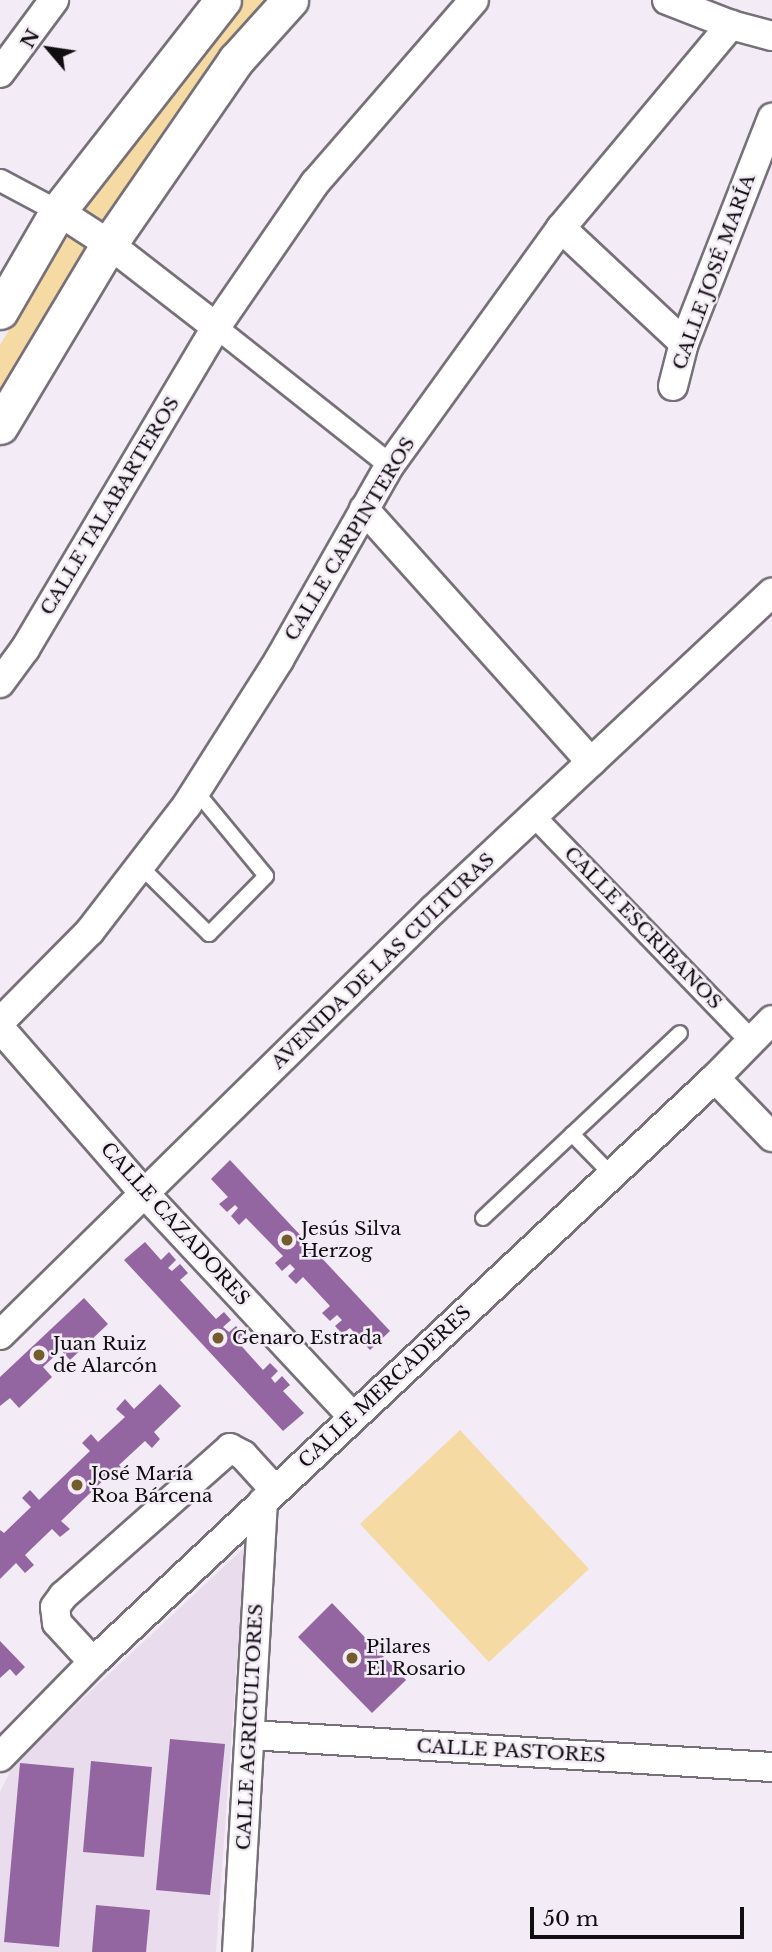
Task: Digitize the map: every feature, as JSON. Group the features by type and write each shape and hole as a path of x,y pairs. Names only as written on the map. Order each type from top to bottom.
{"street":[{"path":"0,73 54,0"},
{"path":"0,311 58,211 223,0"},
{"path":"0,426 108,244 236,60 290,0"},
{"name":"CALLE TALABARTEROS","path":"0,683 25,649 216,327 315,184 474,0"},
{"path":"667,0 731,26 772,36"},
{"name":"CALLE CARPINTEROS","path":"0,1022 90,931 196,791 279,660 390,465 561,228 731,26"},
{"name":"CALLE JOSÉ MARÍA","path":"674,386 684,343 772,118"},
{"path":"0,180 58,211 108,244 390,465"},
{"path":"561,228 684,343"},
{"path":"364,509 591,762"},
{"name":"AVENIDA DE LAS CULTURAS","path":"0,1335 434,909 772,593"},
{"name":"CALLE ESCRIBANOS","path":"534,816 751,1041"},
{"name":"CALLE MERCADERES","path":"0,1757 93,1662 716,1077 772,1020"},
{"name":"CALLE CAZADORES","path":"0,1028 145,1194 354,1417"},
{"path":"716,1077 772,1137"},
{"path":"93,1662 57,1623 55,1607 63,1596 230,1448 243,1455 269,1496"},
{"name":"CALLE AGRICULTORES","path":"237,1952 250,1735 269,1496"},
{"name":"CALLE PASTORES","path":"250,1735 772,1767"}],"lane":[{"path":"140,866 208,934 266,876 196,791"},
{"path":"483,1219 680,1033"},
{"path":"572,1134 612,1175"}],"shaded area":[{"path":"242,0 266,0 224,49 0,396 0,345 84,208 194,58"},
{"path":"460,1430 589,1569 489,1662 360,1524"},
{"path":"245,1547 216,1952 0,1952 0,1792 15,1762"}],"building":[{"name":"Jesús Silva Herzog","path":"230,1160 390,1331 370,1350 350,1328 342,1334 335,1326 342,1320 337,1315 330,1321 322,1313 330,1306 303,1277 296,1284 288,1276 295,1269 290,1264 282,1271 275,1263 283,1256 246,1218 239,1225 231,1216 238,1208 235,1205 227,1212 219,1204 228,1197 211,1179"},
{"name":"Genaro Estrada","path":"145,1242 161,1260 169,1252 176,1260 168,1268 172,1271 180,1264 188,1273 180,1280 216,1319 224,1312 231,1320 223,1327 229,1332 236,1326 243,1335 237,1341 263,1370 270,1363 278,1371 271,1378 275,1383 282,1376 290,1385 283,1391 304,1413 283,1431 124,1260"},
{"name":"Juan Ruiz de Alarcón","path":"84,1298 108,1324 70,1360 61,1350 43,1367 52,1377 19,1408 10,1398 0,1406 0,1377"},
{"name":"José María Roa Bárcena","path":"160,1384 181,1406 154,1432 160,1439 152,1448 145,1441 119,1465 125,1472 117,1480 111,1473 61,1521 70,1529 60,1537 52,1529 25,1555 34,1565 25,1573 16,1563 0,1579 0,1530 4,1533 31,1507 22,1498 30,1490 39,1500 90,1451 82,1443 91,1434 98,1442 125,1417 116,1409 125,1399 134,1409"},
{"name":"Pilares El Rosario","path":"332,1603 406,1680 372,1713 298,1637"},
{"path":"0,1641 25,1667 16,1676 10,1669 0,1678"},
{"path":"170,1739 225,1744 210,1895 156,1890"},
{"path":"91,1761 152,1767 144,1857 83,1852"},
{"path":"20,1763 74,1768 59,1947 4,1942"},
{"path":"96,1905 150,1910 146,1952 92,1952"}],"place":[{"name":"Jesús Silva Herzog","path":"287,1240"},
{"name":"Genaro Estrada","path":"218,1338"},
{"name":"Juan Ruiz de Alarcón","path":"39,1355"},
{"name":"José María Roa Bárcena","path":"77,1485"},
{"name":"Pilares El Rosario","path":"352,1658"}]}
